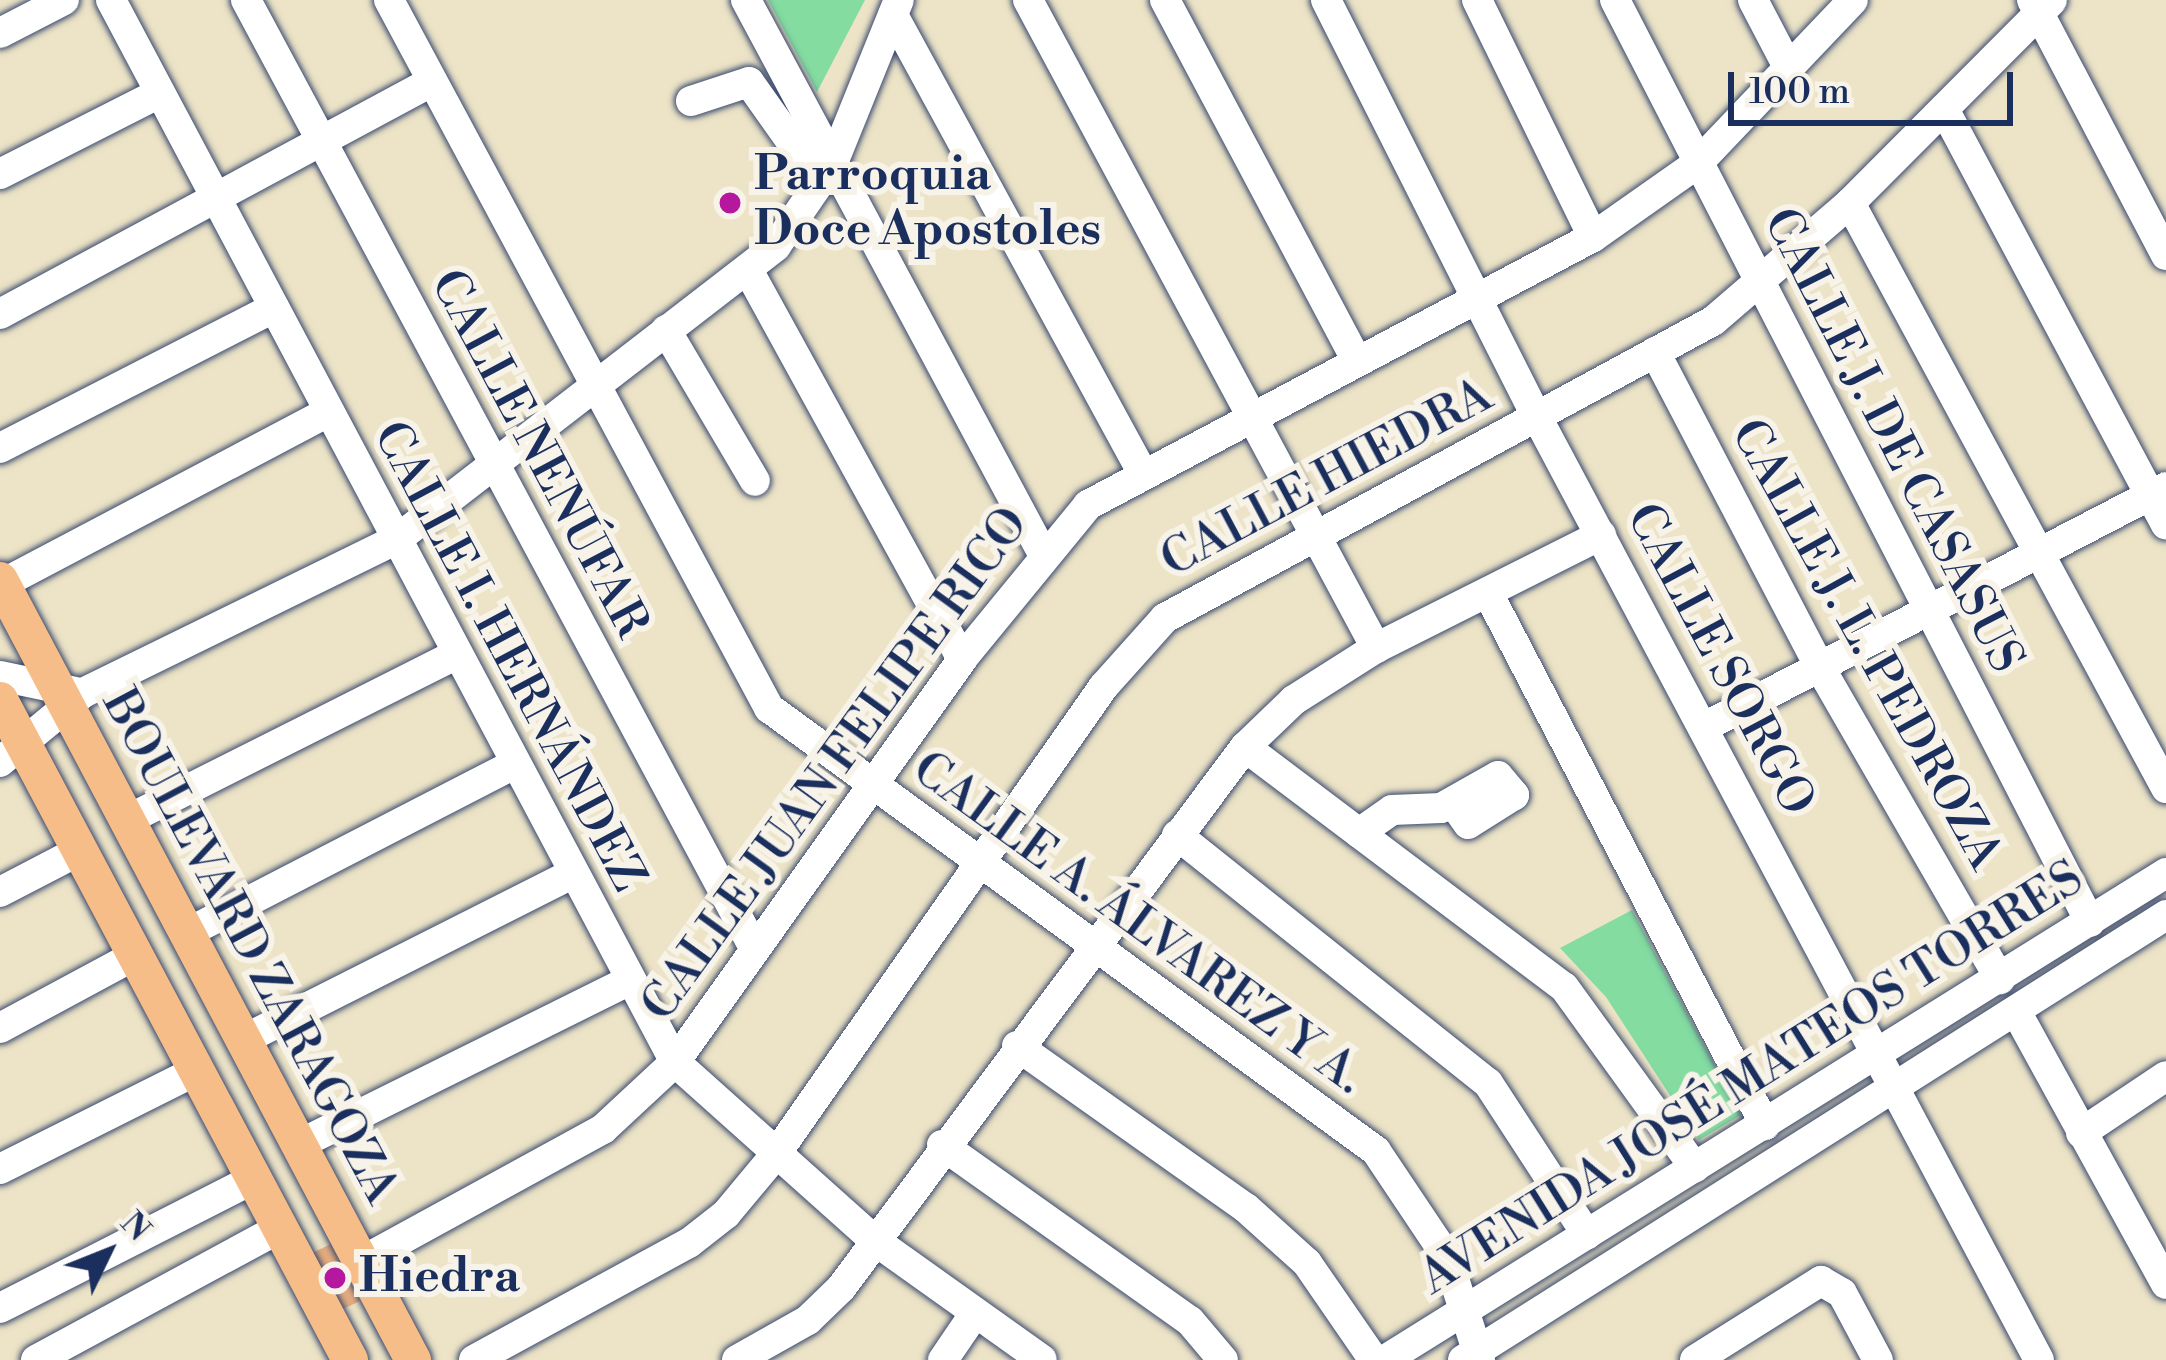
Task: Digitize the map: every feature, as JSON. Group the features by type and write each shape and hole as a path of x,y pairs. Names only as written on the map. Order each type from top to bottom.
{"main road":[{"name":"BOULEVARD ZARAGOZA","path":"1,582 68,696 413,1360"},
{"path":"0,698 11,756 76,852 350,1360"}],"street":[{"path":"0,33 64,0"},
{"name":"CALLE I. HERNÁNDEZ","path":"111,0 511,766 675,1062 874,1240 1042,1360"},
{"name":"CALLE NENÚFAR","path":"246,0 490,465 754,949"},
{"name":"CALLE A. ÁLVAREZ Y A.","path":"389,0 760,697 875,789 1376,1151 1437,1241 1467,1309 1473,1357"},
{"path":"746,0 1043,554"},
{"path":"1028,0 1310,533 1376,648"},
{"path":"1165,0 1355,358"},
{"name":"CALLE SORGO","path":"1326,0 1537,417 1706,726 2039,1360"},
{"path":"1478,0 1593,237"},
{"name":"CALLE J. DE CASASUS","path":"1615,0 2090,922"},
{"path":"1753,0 1787,65"},
{"name":"CALLE JUAN FELIPE RICO","path":"362,1262 603,1129 675,1062 875,789 962,659 1043,554 1088,506 1141,470 1593,237 1697,164 1852,0"},
{"path":"2041,4 2166,255"},
{"name":"CALLE HIEDRA","path":"474,1360 689,1243 776,1154 1143,638 1190,600 1537,417 1761,286 1944,109 2041,4"},
{"path":"11,756 68,696 396,540 592,385 748,270 791,230 831,160 896,7"},
{"path":"896,7 1141,470"},
{"path":"0,314 217,202 431,82"},
{"path":"691,101 749,82 795,147 831,160"},
{"path":"0,174 158,94"},
{"path":"1944,109 2158,492 2166,524"},
{"path":"1850,203 2166,788"},
{"path":"748,270 962,659"},
{"path":"0,448 274,308"},
{"path":"666,330 755,482"},
{"name":"CALLE J. L. PEDROZA","path":"1655,352 1822,671 2000,979"},
{"path":"1,582 326,413"},
{"path":"1706,726 1822,671 2158,492"},
{"path":"737,1360 808,1320 874,1240 1245,747 1294,700 1376,648 1601,535"},
{"path":"1488,593 1765,1124"},
{"path":"129,819 455,656"},
{"path":"0,676 68,696"},
{"path":"0,698 68,696"},
{"path":"1245,747 1564,987 1695,1168"},
{"path":"189,932 511,766"},
{"path":"1359,833 1392,810 1454,804"},
{"path":"1177,836 1488,1083 1588,1235"},
{"path":"0,892 76,852"},
{"path":"245,1039 573,873"},
{"name":"AVENIDA JOSÉ MATEOS TORRES","path":"1385,1360 2166,874"},
{"name":"AVENIDA JOSÉ MATEOS TORRES","path":"1473,1357 1897,1092 2166,916"},
{"path":"0,1028 132,957"},
{"path":"300,1144 630,980"},
{"path":"2017,1013 2166,1285"},
{"path":"1017,1046 1246,1208 1307,1263 1374,1360"},
{"path":"0,1169 194,1072"},
{"path":"2081,1133 2166,1076"},
{"path":"942,1145 1190,1322 1223,1360"},
{"path":"0,1308 254,1179"},
{"path":"37,1360 280,1228"},
{"path":"1715,1354 1821,1281 1842,1293 1878,1360"},
{"path":"943,1360 975,1313"}],"green space":[{"path":"768,0 865,0 817,92"},
{"path":"1632,910 1741,1115 1699,1140 1606,997 1560,948"}],"building":[{"name":"Hiedra","path":"331,1244 360,1301 339,1311 310,1254"}],"place":[{"name":"Parroquia Doce Apostoles","path":"730,203"},
{"name":"Hiedra","path":"335,1278"}]}
